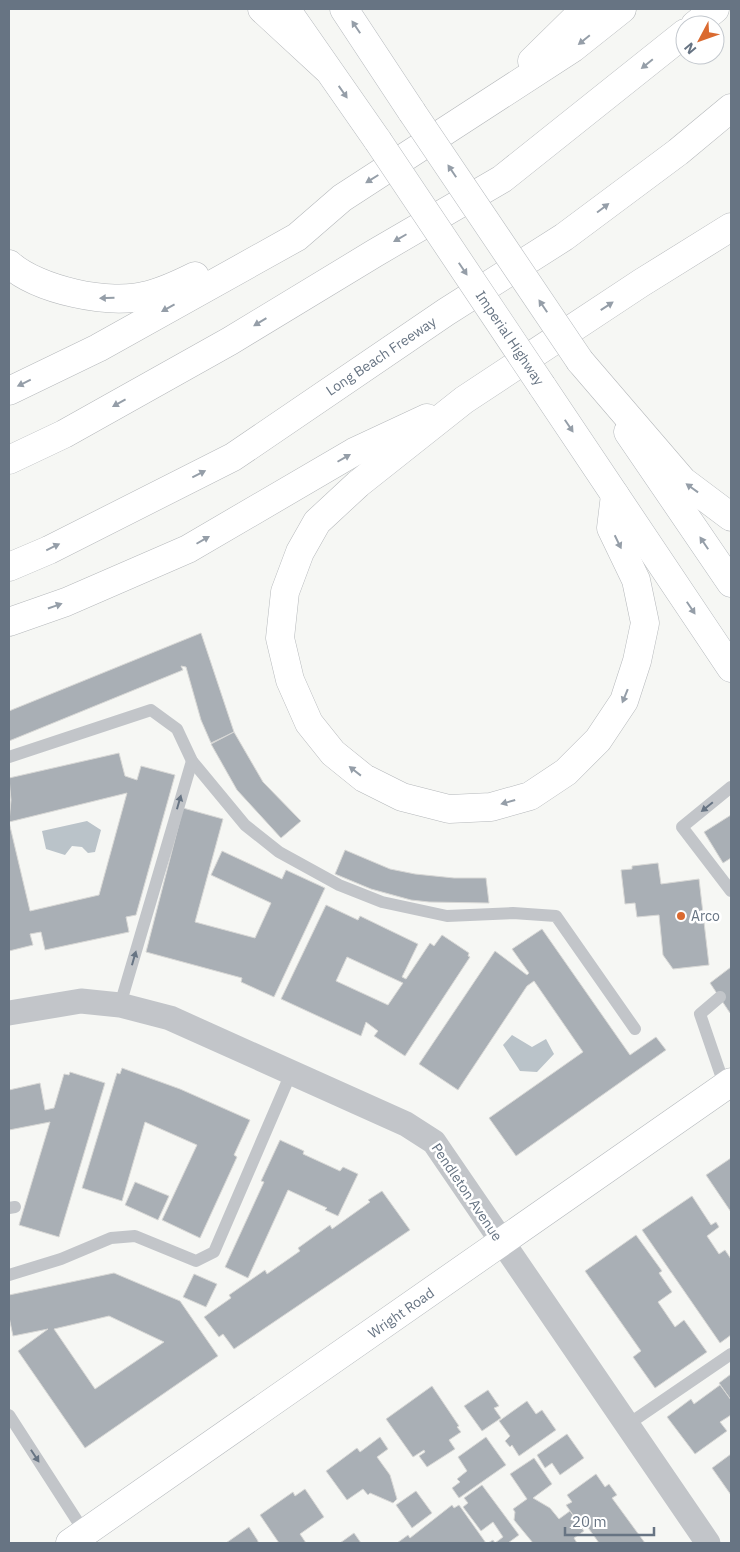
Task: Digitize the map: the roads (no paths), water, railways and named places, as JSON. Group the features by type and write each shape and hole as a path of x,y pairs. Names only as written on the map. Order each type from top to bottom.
{"main road":[{"path":"262,9 328,69"},
{"name":"Imperial Highway","path":"286,9 378,141 731,668"},
{"path":"344,9 731,583"},
{"path":"486,106 585,9"},
{"path":"9,391 98,348 297,236 342,198 573,48 622,9"},
{"path":"9,460 64,434 230,341 375,252 502,179 675,41"},
{"name":"Long Beach Freeway","path":"9,567 49,550 233,457 446,312 564,237 678,152 731,108"},
{"path":"9,264 17,271 58,288 100,299 148,296 194,277 293,220 342,198"},
{"path":"641,283 731,208"},
{"path":"615,495 611,528 636,580 645,623 637,661 624,701 598,740 566,772 530,796 491,807 449,809 402,797 364,778 333,753 309,723 290,680 280,638 285,592 300,552 317,522 358,484 464,400 641,283 731,228"},
{"path":"580,361 683,482 731,517"},
{"path":"9,622 66,602 188,549 354,452 464,400"},
{"name":"Wright Road","path":"78,1538 728,1084"}],"street":[{"name":"Pendleton Avenue","path":"9,1013 81,1001 120,1005 170,1018 406,1124 434,1142 501,1243 708,1543"}],"lane":[{"path":"9,757 151,710 176,729 192,760 245,825 279,852 339,885 382,902 447,916 514,913 556,916 635,1029"},
{"path":"120,1005 192,760"},
{"path":"731,787 682,826 731,891"},
{"path":"720,997 700,1014 728,1084"},
{"path":"9,1275 62,1259 111,1238 135,1236 196,1261 214,1252 291,1073"},
{"path":"627,1425 731,1354"},
{"path":"9,1415 78,1538"}],"place":[{"name":"Arco","path":"681,916"}]}
